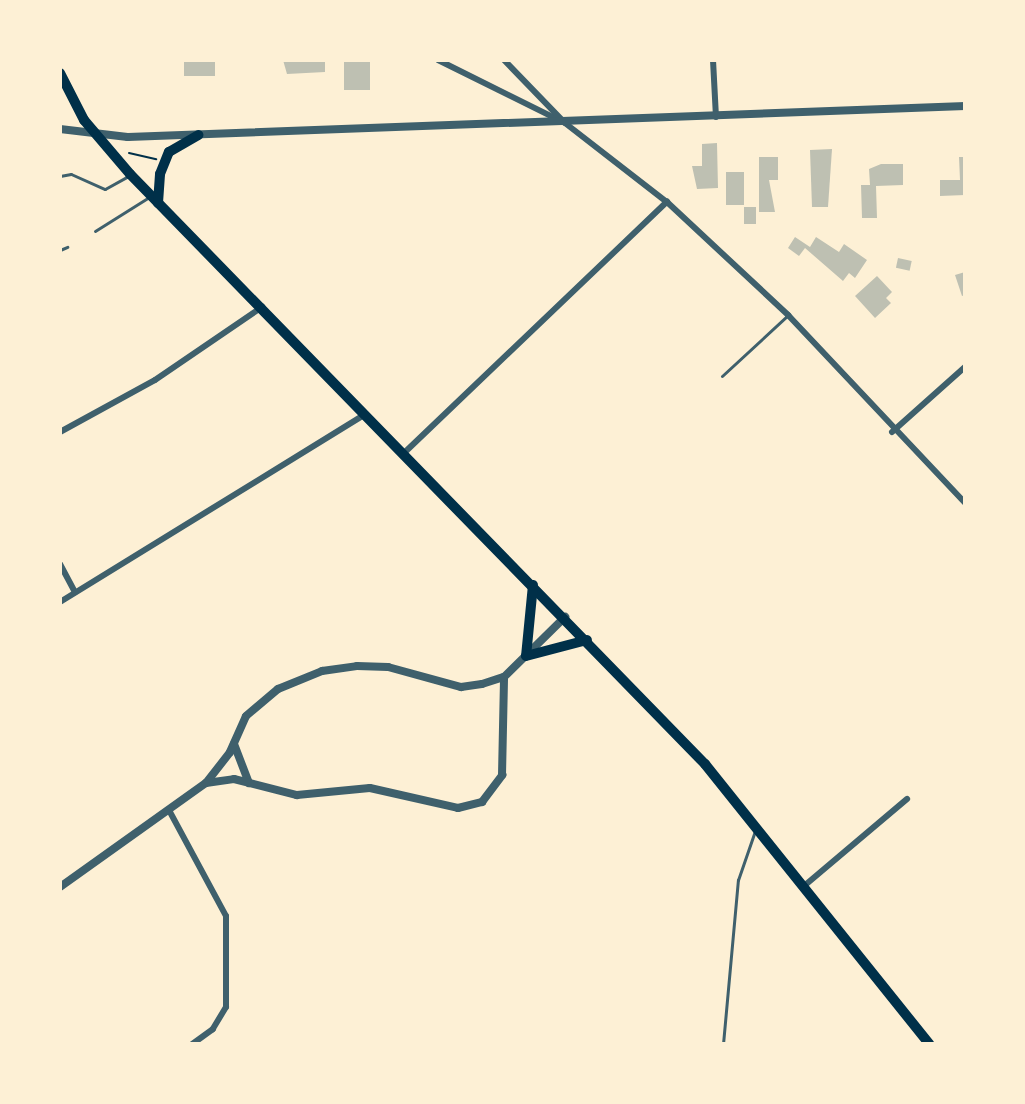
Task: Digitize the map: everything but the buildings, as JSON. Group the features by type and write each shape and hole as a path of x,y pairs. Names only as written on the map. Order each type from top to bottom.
{"main road":[{"path":"60,73 95,134 129,174 587,640 756,827 929,1044"},
{"path":"154,199 160,174 170,152 198,135"},
{"path":"533,585 526,656 587,640"}],"street":[{"path":"438,60 565,123"},
{"path":"504,60 565,123 667,202 788,315 892,432 965,503"},
{"path":"713,60 716,117"},
{"path":"60,129 95,134 198,135 565,123 965,106"},
{"path":"404,453 667,202"},
{"path":"60,432 155,380 262,307"},
{"path":"892,432 965,367"},
{"path":"60,602 367,414"},
{"path":"60,564 75,592"},
{"path":"60,887 170,812 206,783 234,743 246,716 266,696 341,667 388,667 461,687 504,676 565,617"},
{"path":"206,783 249,783 284,795 370,788 445,807 482,802 502,775 504,676"},
{"path":"234,743 249,783"},
{"path":"804,886 907,799"},
{"path":"170,812 222,903 227,930 226,1007 213,1029 192,1044"}],"lane":[{"path":"60,176 71,174 105,189 129,174"},
{"path":"95,231 154,199"},
{"path":"60,250 67,246"},
{"path":"722,376 788,315"},
{"path":"723,1044 738,880 756,827"}],"path":[{"path":"131,152 158,160"}]}
